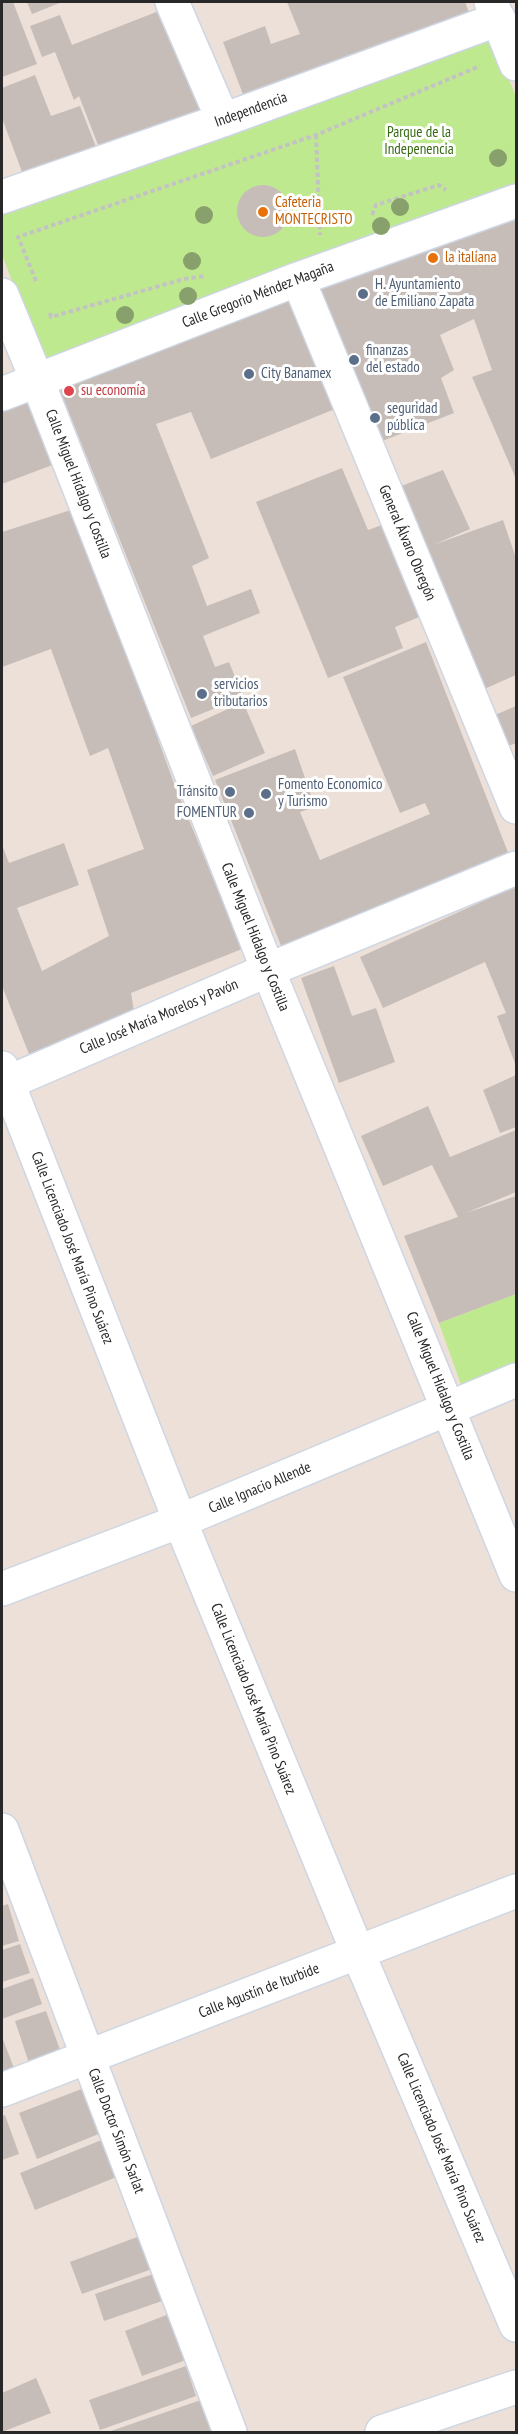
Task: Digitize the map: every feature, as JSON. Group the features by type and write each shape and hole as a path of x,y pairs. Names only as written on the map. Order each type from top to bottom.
{"street":[{"path":"172,2 223,120"},
{"path":"495,10 503,63"},
{"name":"Independencia","path":"2,197 223,120 495,10"},
{"name":"Calle Gregorio Méndez Magaña","path":"2,394 298,279 516,201"},
{"name":"General Álvaro Obregón","path":"298,279 516,807"},
{"name":"Calle Miguel Hidalgo y Costilla","path":"2,295 268,970 450,1409 516,1575"},
{"name":"Calle José María Morelos y Pavón","path":"3,1079 516,868"},
{"name":"Calle Licenciado José María Pino Suárez","path":"3,1079 180,1521 358,1953 516,2325"},
{"name":"Calle Ignacio Allende","path":"2,1589 180,1521 516,1380"},
{"name":"Calle Doctor Simón Sarlat","path":"2,1830 230,2433"},
{"name":"Calle Agustín de Iturbide","path":"2,2090 516,1892"},
{"path":"382,2433 516,2387"}],"path":[{"path":"39,287 18,237 316,135 503,63"},
{"path":"316,135 320,236"},
{"path":"47,307 51,317 184,279 207,275"}],"green space":[{"name":"Parque de la Indepenencia","path":"488,26 516,97 516,196 44,368 2,254 2,210"},
{"path":"516,1294 516,1367 463,1390 439,1323"}],"building":[{"path":"2,2 13,2 37,64 2,77"},
{"path":"27,2 62,2 32,14"},
{"path":"287,2 465,2 470,15 244,97 223,42 265,26 271,44 300,34"},
{"path":"169,7 209,108 100,150 79,96 74,100 55,52 42,57 30,26 60,15 72,45"},
{"path":"35,75 51,116 80,106 98,152 25,180 2,118 2,88"},
{"name":"Cafeteria MONTECRISTO","path":"258,185 268,185 277,189 285,197 289,211 285,225 277,233 268,237 258,237 249,233 241,225 237,216 237,206 241,197 249,189"},
{"path":"516,205 516,479 472,377 492,370 474,319 440,335 454,370 441,378 454,413 377,443 313,275"},
{"path":"291,292 335,409 211,459 191,412 156,424 209,558 192,566 207,606 251,589 260,613 203,636 215,667 229,662 243,697 191,718 56,380"},
{"path":"28,393 55,464 2,484 2,403"},
{"path":"342,468 368,530 382,525 419,617 395,627 403,648 328,678 256,502"},
{"path":"443,470 470,529 433,545 503,520 516,558 516,675 482,690 396,488"},
{"path":"74,509 175,786 242,949 131,993 134,1011 29,1054 2,986 2,845 9,863 64,843 79,885 17,908 42,971 109,936 87,870 144,849 108,748 90,756 51,649 2,667 2,532"},
{"path":"426,642 509,855 282,948 215,780 295,749 315,807 300,812 320,860 430,814 425,803 400,813 343,677"},
{"path":"243,702 265,753 213,776 191,726"},
{"path":"516,706 516,743 501,749 488,718"},
{"path":"516,886 516,1066 497,1016 506,1013 485,962 383,1008 360,957"},
{"path":"334,966 352,1016 376,1008 395,1062 339,1083 301,978"},
{"path":"516,1075 516,1127 500,1133 483,1090"},
{"path":"428,1106 450,1157 516,1130 516,1192 466,1213 516,1196 516,1294 439,1323 404,1236 458,1217 432,1165 383,1186 361,1136"},
{"path":"8,1904 19,1941 2,1946 2,1906"},
{"path":"20,1944 30,1973 2,1982 2,1950"},
{"path":"33,1978 42,2004 2,2019 2,1989"},
{"path":"46,2011 63,2058 31,2069 15,2021"},
{"path":"2,2037 17,2076 2,2082"},
{"path":"84,2088 101,2133 37,2159 19,2113"},
{"path":"5,2115 19,2154 2,2160 2,2116"},
{"path":"104,2139 119,2176 35,2210 20,2173"},
{"path":"140,2236 152,2269 82,2294 70,2262"},
{"path":"156,2273 165,2300 104,2321 95,2294"},
{"path":"169,2314 186,2360 142,2376 125,2331"},
{"path":"186,2366 196,2396 100,2430 89,2400"},
{"path":"36,2378 51,2413 2,2432 2,2393"},
{"path":"201,2400 212,2432 108,2432"}],"place":[{"name":"Cafeteria MONTECRISTO","path":"263,212"},
{"name":"la italiana","path":"433,258"},
{"name":"H. Ayuntamiento de Emiliano Zapata","path":"363,294"},
{"name":"finanzas del estado","path":"354,360"},
{"name":"City Banamex","path":"249,374"},
{"name":"su economía","path":"69,391"},
{"name":"seguridad pública","path":"375,418"},
{"name":"servicios tributarios","path":"202,694"},
{"name":"Tránsito","path":"230,792"},
{"name":"Fomento Economico y Turismo","path":"266,794"},
{"name":"FOMENTUR","path":"249,813"}]}
